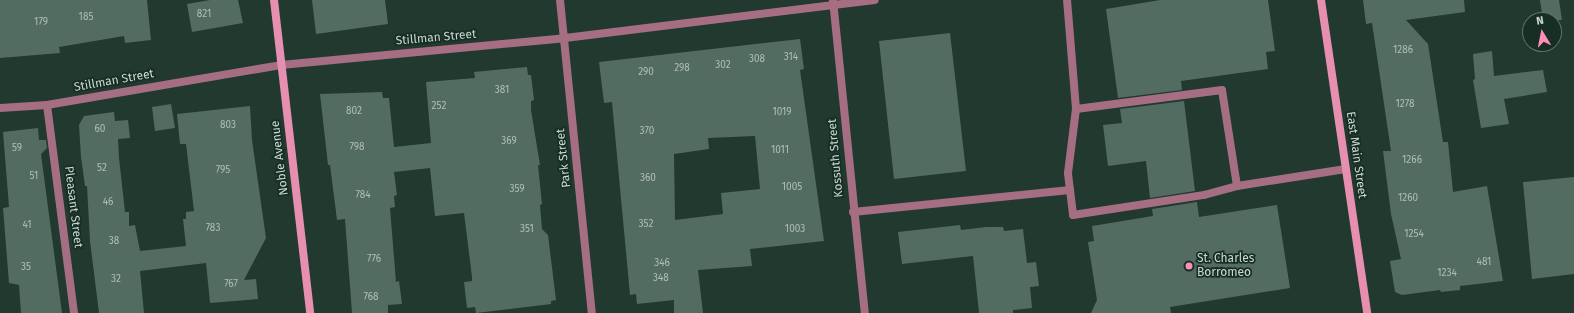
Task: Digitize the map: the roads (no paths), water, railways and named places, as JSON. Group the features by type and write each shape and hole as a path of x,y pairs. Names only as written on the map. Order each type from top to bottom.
{"main road":[{"name":"Noble Avenue","path":"274,0 310,313"},
{"name":"East Main Street","path":"1321,0 1367,313"}],"street":[{"name":"Park Street","path":"560,0 592,313"},
{"name":"Stillman Street","path":"0,108 47,105 281,65 565,38 833,3 875,0"},
{"path":"1067,0 1076,110 1068,173 1073,215 1204,195 1237,186 1346,169"},
{"name":"Kossuth Street","path":"833,3 853,212 865,313"},
{"path":"1076,110 1222,90 1237,186"},
{"name":"Pleasant Street","path":"47,105 74,313"},
{"path":"853,212 1070,190"}],"place":[{"name":"St. Charles Borromeo","path":"1189,266"}]}
